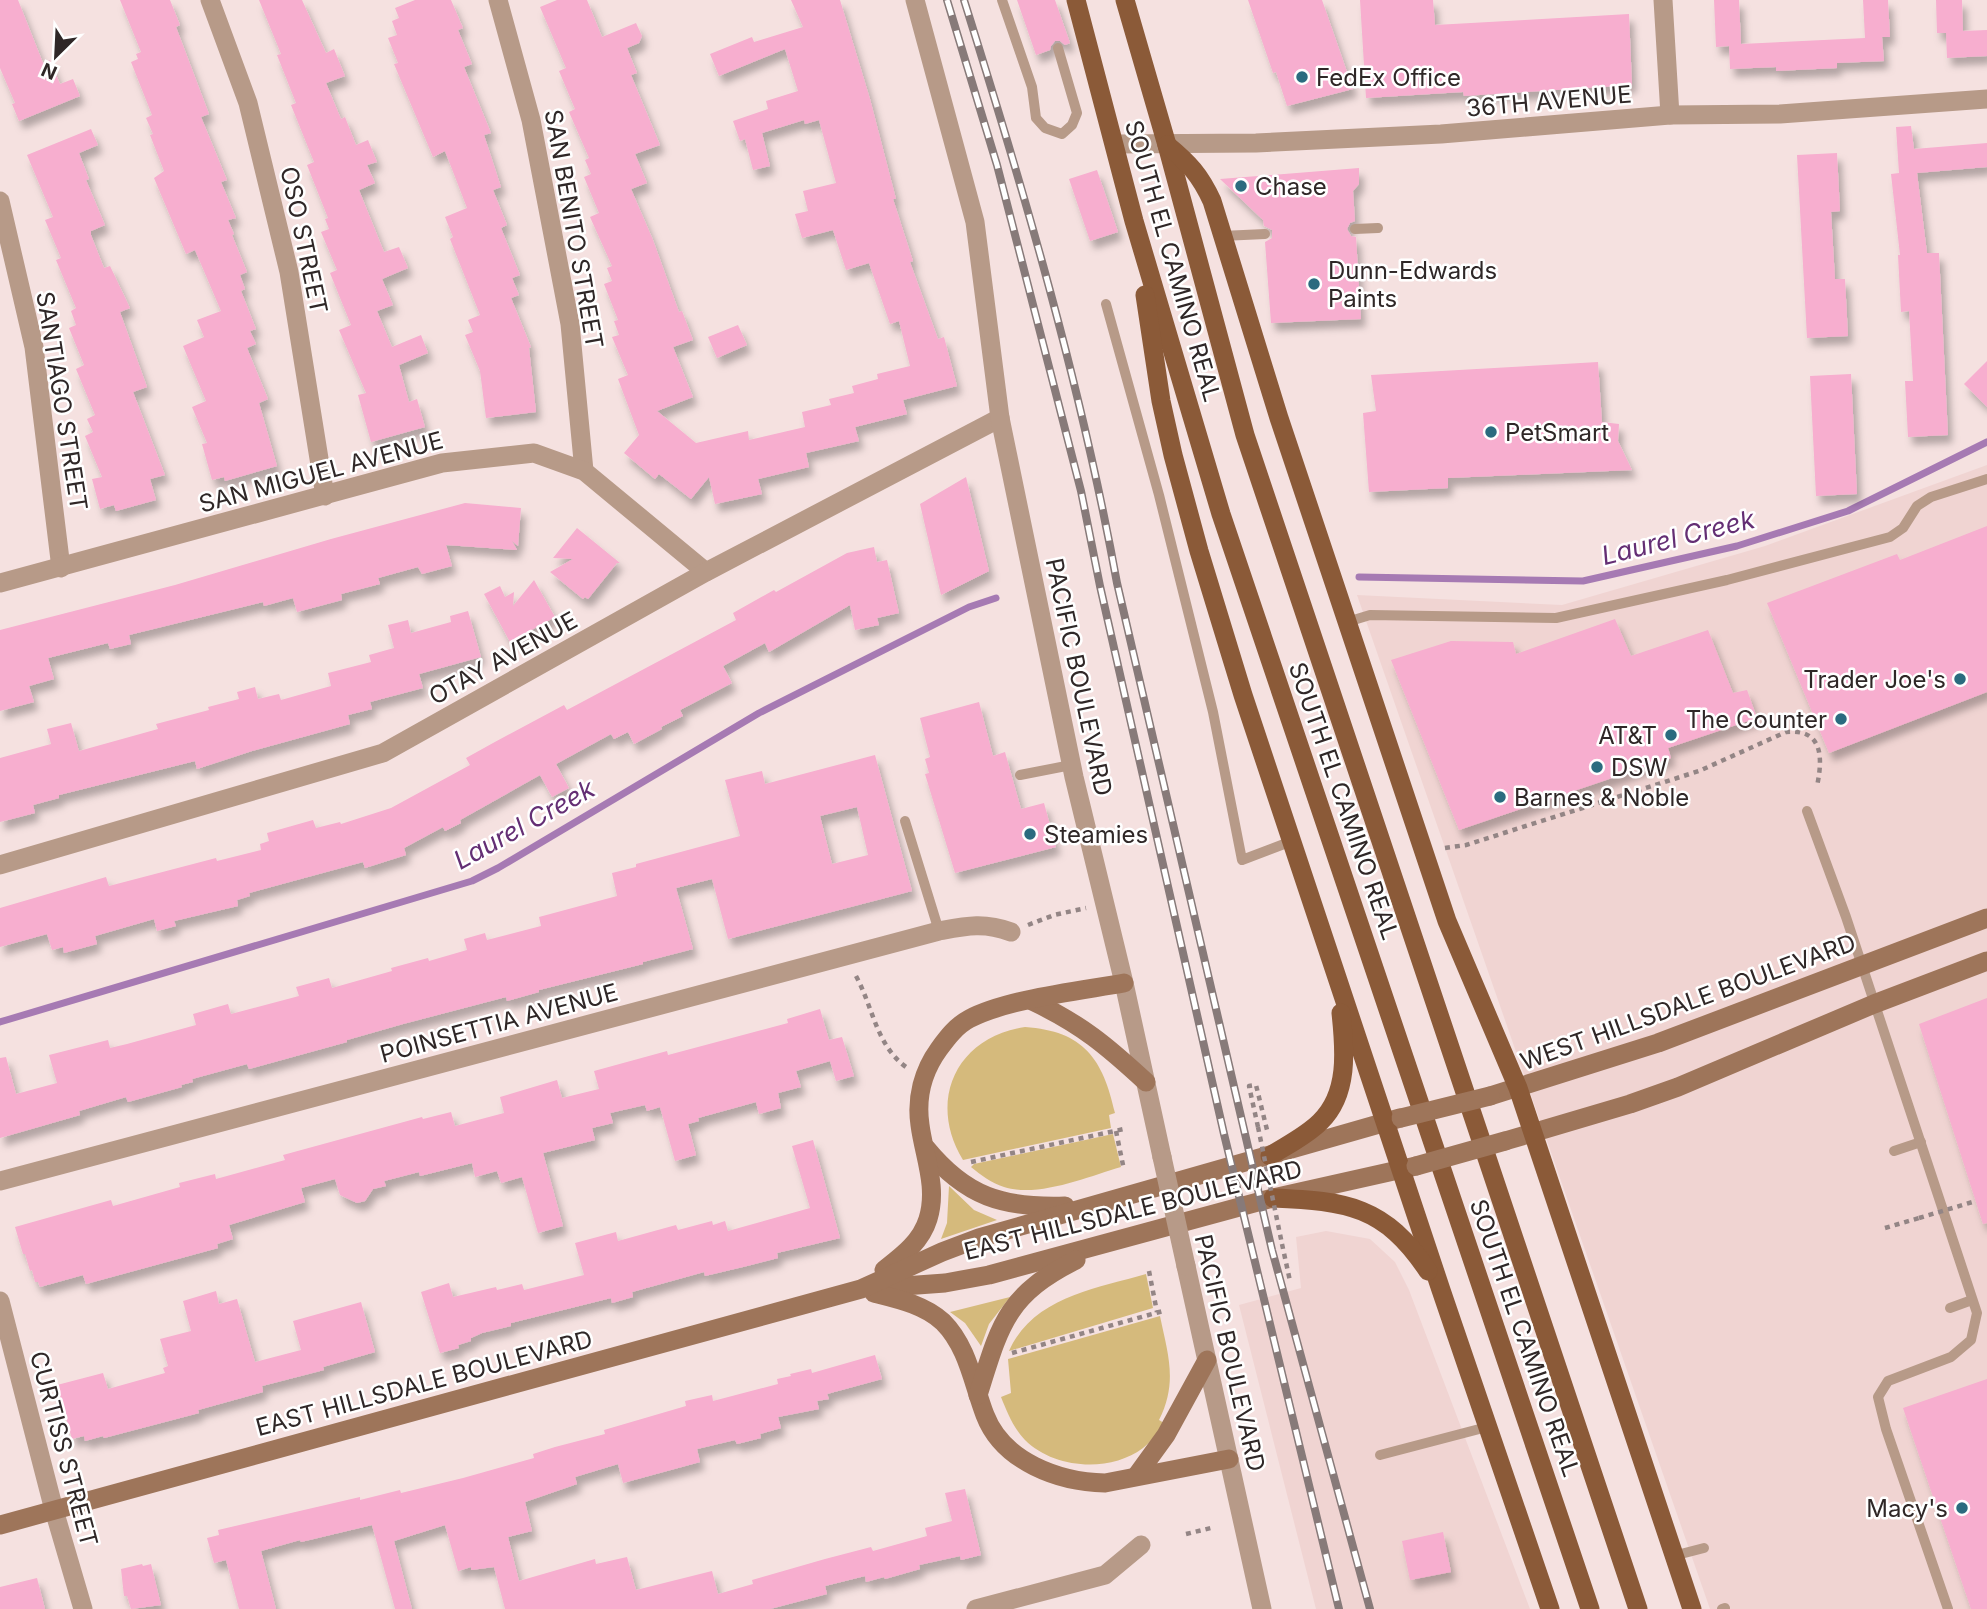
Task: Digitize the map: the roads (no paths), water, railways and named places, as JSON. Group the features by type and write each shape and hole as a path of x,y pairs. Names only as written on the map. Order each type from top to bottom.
{"main road":[{"name":"SOUTH EL CAMINO REAL","path":"1076,0 1134,221 1221,514 1590,1609"},
{"name":"SOUTH EL CAMINO REAL","path":"1125,0 1245,435 1638,1609"},
{"path":"1167,145 1193,167 1212,201 1279,418 1447,921 1518,1088 1692,1609"},
{"path":"1134,221 1161,401 1173,455 1231,655 1337,977 1409,1167 1441,1290 1550,1609"},
{"name":"WEST HILLSDALE BOULEVARD","path":"1393,1120 1518,1088 1658,1043 1987,918"},
{"path":"1409,1167 1534,1134 1678,1087 1874,1004 1987,961"},
{"path":"1270,1156 1322,1121 1339,1093 1343,1038 1337,977"},
{"path":"861,1289 909,1250 928,1221 932,1204 926,1148 919,1124 921,1086 932,1059 947,1037 966,1021 993,1009 1124,983"},
{"path":"1032,1001 1064,1016 1087,1031 1146,1082"},
{"name":"EAST HILLSDALE BOULEVARD","path":"0,1525 861,1289 979,1238 1393,1120"},
{"path":"926,1148 938,1163 960,1182 1007,1204 1034,1207 1097,1204"},
{"name":"EAST HILLSDALE BOULEVARD","path":"861,1289 945,1283 978,1277 1273,1198 1409,1167"},
{"path":"1273,1198 1337,1203 1377,1217 1406,1242 1441,1290"},
{"path":"978,1395 999,1329 1024,1295 1049,1274 1113,1242"},
{"path":"861,1289 908,1302 942,1321 960,1346 986,1419 999,1439 1037,1468 1063,1478 1105,1483 1229,1459"},
{"path":"1137,1475 1167,1435 1208,1360"}],"street":[{"name":"OSO STREET","path":"210,0 248,103 289,272 325,496"},
{"name":"SAN BENITO STREET","path":"498,0 531,120 570,324 584,471"},
{"name":"PACIFIC BOULEVARD","path":"915,0 975,222 1000,418 1072,765 1124,983 1262,1609"},
{"path":"1663,0 1670,115"},
{"name":"36TH AVENUE","path":"1115,144 1256,143 1441,134 1670,115 1780,114 1987,99"},
{"name":"SANTIAGO STREET","path":"0,201 34,347 61,568"},
{"name":"OTAY AVENUE","path":"0,864 383,753 706,572 1000,418"},
{"name":"SAN MIGUEL AVENUE","path":"0,583 442,463 534,453 584,471 706,572"},
{"name":"POINSETTIA AVENUE","path":"0,1181 939,931 970,925 993,926 1011,932"},
{"name":"CURTISS STREET","path":"0,1301 54,1510 83,1609"},
{"path":"976,1609 1105,1575 1141,1545"}],"lane":[{"path":"1002,0 1032,87 1036,118 1045,128 1062,134 1072,125 1077,113 1058,48"},
{"path":"1356,229 1378,228"},
{"path":"1222,236 1265,234"},
{"path":"1106,304 1159,495 1213,712 1242,860 1292,841"},
{"path":"1347,622 1370,615 1556,618 1714,583 1890,537 1903,528 1917,506 1931,497 1987,479"},
{"path":"1020,775 1072,765"},
{"path":"1807,811 1846,917 1977,1313 1971,1340 1951,1357 1888,1381 1878,1397 1880,1431 1906,1488 1948,1609"},
{"path":"905,821 939,931"},
{"path":"1894,1151 1921,1142"},
{"path":"1950,1308 1972,1300"},
{"path":"1380,1455 1487,1427"},
{"path":"1894,1492 1906,1488"},
{"path":"1673,1556 1704,1548"}],"waterway":[{"name":"Laurel Creek","path":"1359,577 1583,581 1737,546 1848,511 1987,442"},
{"name":"Laurel Creek","path":"0,1022 472,881 759,713 969,607 996,598"}],"railway":[{"path":"947,0 997,165 1081,491 1224,1134 1339,1609"},
{"path":"964,0 1029,216 1069,362 1117,583 1272,1250 1370,1609"}],"place":[{"name":"FedEx Office","path":"1302,77"},
{"name":"Chase","path":"1241,186"},
{"name":"Dunn-Edwards Paints","path":"1314,284"},
{"name":"PetSmart","path":"1491,432"},
{"name":"Trader Joe's","path":"1960,679"},
{"name":"The Counter","path":"1841,719"},
{"name":"AT&T","path":"1671,735"},
{"name":"DSW","path":"1597,767"},
{"name":"Barnes & Noble","path":"1500,797"},
{"name":"Steamies","path":"1030,834"},
{"name":"Macy's","path":"1962,1508"}]}
